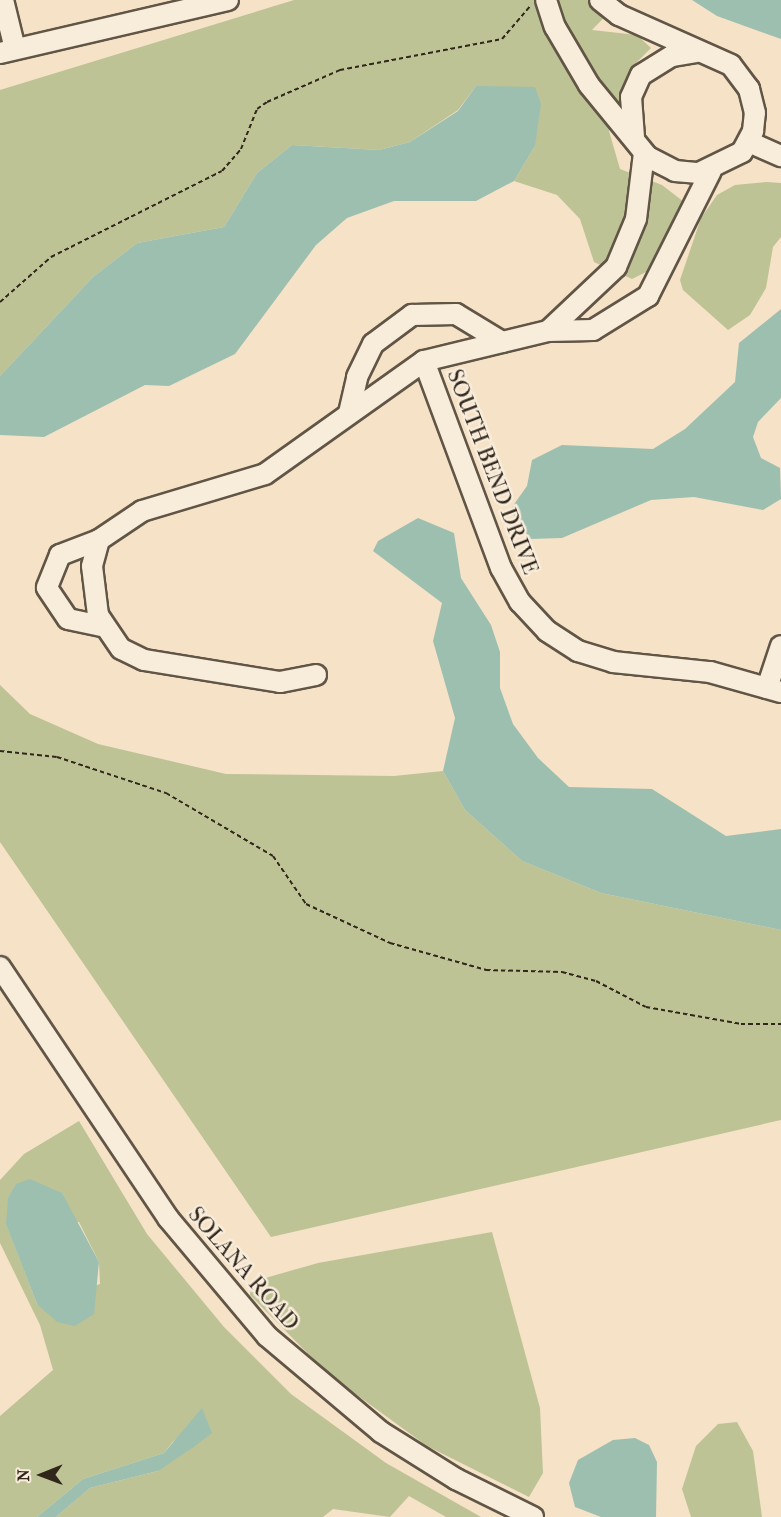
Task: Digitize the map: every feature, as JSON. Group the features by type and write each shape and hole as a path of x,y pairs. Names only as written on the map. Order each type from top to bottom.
{"street":[{"path":"3,0 8,51 228,0"},
{"path":"546,0 569,54 639,145 675,171 711,171"},
{"path":"101,626 68,619 47,588 60,555 99,540 142,511 265,474 424,361 548,331 593,330 648,296 711,171 749,142 755,113 743,79 721,58 696,52 600,0"},
{"path":"548,331 616,267 636,219 639,145 631,97 641,75 672,56 696,52"},
{"path":"749,142 781,156"},
{"path":"349,413 357,377 373,344 412,315 456,314 502,342"},
{"name":"SOUTH BEND DRIVE","path":"424,361 501,568 520,602 547,631 604,660 710,672 774,690"},
{"path":"99,540 92,566 101,626 121,649 144,660 280,682 316,675"},
{"path":"774,690 781,646"},
{"name":"SOLANA ROAD","path":"0,967 168,1218 267,1336 381,1432 456,1479 533,1517"}],"path":[{"path":"0,302 51,257 222,171 241,149 257,109 267,102 340,70 502,39 535,0"},
{"path":"0,750 48,755 166,793 273,856 306,904 390,943 486,970 562,972 596,981 646,1007 741,1024 781,1024"}],"green space":[{"path":"294,0 621,0 592,30 637,35 651,48 633,66 609,131 620,169 662,185 684,202 656,267 632,279 594,262 580,219 557,195 514,181 535,146 476,86 458,110 410,142 379,150 292,145 257,173 224,227 137,243 93,277 0,376 0,90"},
{"path":"781,183 781,237 773,247 766,288 750,315 728,330 683,290 680,280 701,218 717,195 735,185"},
{"path":"0,685 30,714 98,744 226,774 394,776 443,771 465,810 522,861 601,893 781,930 781,1120 271,1237 0,842"},
{"path":"79,1121 147,1234 224,1327 291,1394 386,1463 481,1517 446,1517 409,1496 390,1517 333,1509 323,1517 56,1517 90,1488 158,1471 175,1439 164,1453 83,1479 37,1517 0,1517 0,1416 53,1370 40,1325 0,1243 0,1180 24,1154","holes":["79,1222 99,1262 100,1284 37,1304 6,1223"]},
{"path":"492,1232 540,1408 543,1473 529,1497 427,1446 328,1374 250,1295 251,1282 318,1263"},
{"path":"737,1422 753,1451 762,1517 691,1517 682,1489 696,1446 718,1424"}],"shaded area":[{"path":"692,0 781,0 781,39 717,16"},
{"path":"476,86 535,87 541,104 535,146 514,181 476,201 394,201 347,218 316,245 235,354 169,386 145,385 44,437 0,435 0,376 93,277 137,243 224,227 257,173 292,145 379,150 410,142 458,111"},
{"path":"781,309 781,398 758,422 753,437 761,458 780,468 781,499 763,510 694,497 651,500 562,538 530,539 510,510 527,486 532,460 562,445 653,449 685,429 735,382 739,343"},
{"path":"418,518 454,533 461,578 491,625 500,652 500,688 513,724 538,758 569,787 652,789 726,836 781,829 781,930 601,893 522,861 465,810 443,771 455,718 433,641 442,603 373,551 378,541"},
{"path":"30,1179 62,1193 99,1262 94,1314 75,1326 57,1322 37,1304 6,1224 8,1198 16,1184"},
{"path":"202,1408 212,1433 158,1471 90,1488 56,1517 37,1517 83,1479 164,1453"},
{"path":"635,1438 649,1445 657,1462 656,1517 601,1517 575,1507 569,1483 578,1460 613,1440"}]}
